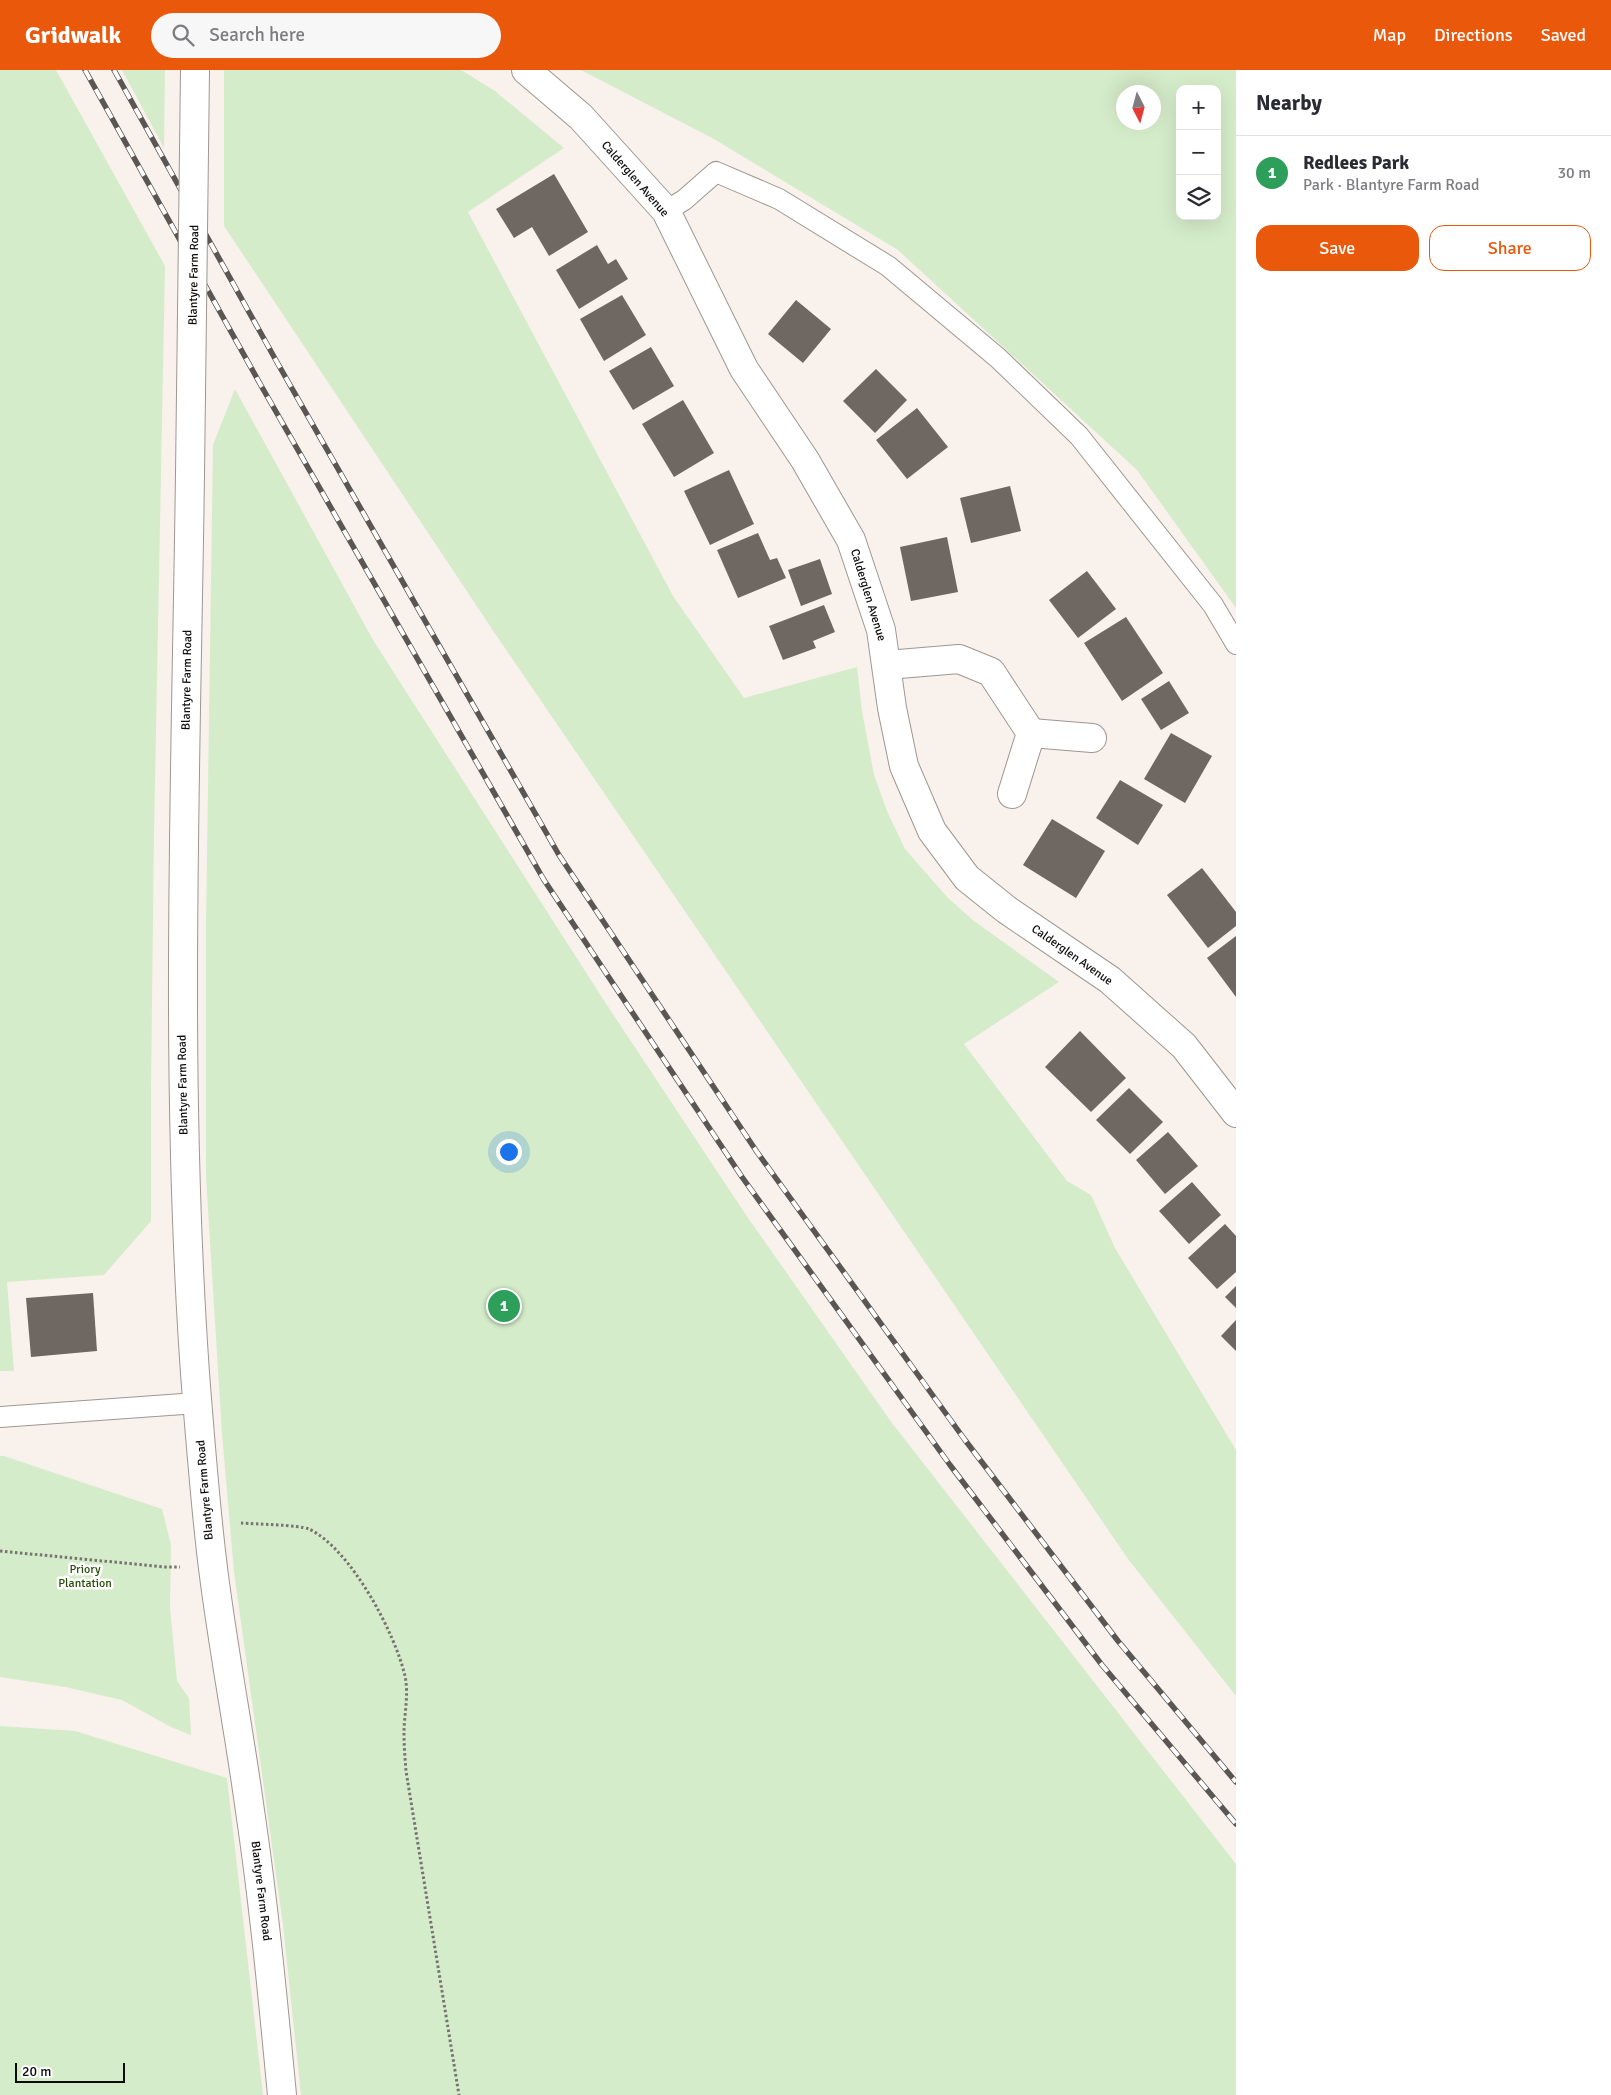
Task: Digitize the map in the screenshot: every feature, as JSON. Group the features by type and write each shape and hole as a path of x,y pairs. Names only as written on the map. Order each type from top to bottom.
{"main road":[{"name":"Blantyre Farm Road","path":"195,70 194,254 182,1025 185,1208 197,1403 208,1521 265,1922 282,2095"},
{"name":"Calderglen Avenue","path":"526,70 581,117 666,211 744,369 805,460 851,540 881,630 892,708 904,766 932,831 967,878 1007,910 1110,980 1184,1046 1236,1113"},
{"path":"887,665 959,659 991,672 1030,733 1012,794"},
{"path":"1030,733 1092,738"}],"lane":[{"path":"666,211 684,200 716,172 779,199 888,266 998,358 1080,436 1213,605 1236,644"},
{"path":"0,1417 197,1403"}],"path":[{"path":"208,1521 309,1529 336,1549 354,1570 391,1636 405,1677 406,1706 404,1734 406,1771 459,2095"},
{"path":"0,1551 165,1567 213,1566"}],"green space":[{"path":"0,70 56,70 165,266 154,834 151,1221 104,1275 7,1282 14,1371 0,1371"},
{"path":"122,70 165,70 164,148"},
{"path":"224,70 461,70 495,91 564,148 468,212 673,596 744,698 857,667 862,711 874,775 887,811 905,849 947,897 974,921 1059,982 964,1044 1067,1181 1091,1195 1115,1248 1236,1450 1236,1696 1128,1559 498,638 224,226"},
{"path":"581,70 1236,70 1236,608 1137,470 898,250 714,139"},
{"path":"235,389 373,640 603,999 744,1212 892,1423 1236,1864 1236,2095 301,2095 283,1925 234,1572 222,1434 206,1177 206,924 213,445"},
{"name":"Priory Plantation","path":"0,1456 162,1509 171,1545 170,1608 177,1681 189,1698 191,1735 171,1727 122,1700 65,1687 0,1677"},
{"path":"0,1726 75,1731 227,1778 263,2095 0,2095"}],"building":[{"path":"554,174 588,232 549,256 532,227 514,238 496,209"},
{"path":"597,245 608,264 616,259 628,279 579,309 556,270"},
{"path":"622,295 646,335 604,361 580,319"},
{"path":"796,300 831,329 803,363 768,334"},
{"path":"651,347 674,386 633,410 609,371"},
{"path":"876,369 907,400 875,433 843,401"},
{"path":"683,400 714,453 674,477 642,424"},
{"path":"917,408 948,447 907,479 876,440"},
{"path":"729,470 754,524 710,545 684,491"},
{"path":"1010,486 1021,531 971,543 960,498"},
{"path":"758,533 770,560 777,558 786,578 738,598 717,550"},
{"path":"947,537 958,592 911,601 900,547"},
{"path":"820,559 832,594 801,606 788,570"},
{"path":"1087,571 1116,609 1078,638 1049,600"},
{"path":"824,605 835,632 813,641 816,648 783,660 769,626"},
{"path":"1126,617 1163,673 1122,701 1084,643"},
{"path":"1169,681 1189,713 1161,730 1141,699"},
{"path":"1171,733 1212,756 1185,803 1144,779"},
{"path":"1120,780 1163,805 1138,845 1096,818"},
{"path":"1052,819 1105,851 1076,898 1023,865"},
{"path":"1202,868 1236,912 1236,926 1208,948 1167,895"},
{"path":"1236,936 1236,997 1207,958"},
{"path":"1080,1031 1126,1078 1091,1112 1045,1067"},
{"path":"1129,1088 1163,1122 1130,1154 1096,1120"},
{"path":"1168,1132 1198,1166 1165,1194 1136,1160"},
{"path":"1192,1182 1221,1215 1189,1244 1159,1211"},
{"path":"1225,1224 1236,1236 1236,1272 1217,1289 1188,1258"},
{"path":"1236,1286 1236,1308 1225,1297"},
{"path":"93,1293 97,1351 31,1357 26,1298"},
{"path":"1236,1320 1236,1351 1221,1336"}],"railway":[{"path":"85,70 263,389 544,880 742,1177 950,1465 1102,1665 1236,1824"},
{"path":"114,70 278,364 559,855 757,1152 965,1440 1118,1641 1236,1782"}],"place":[{"name":"Redlees Park","path":"504,1306"}]}
